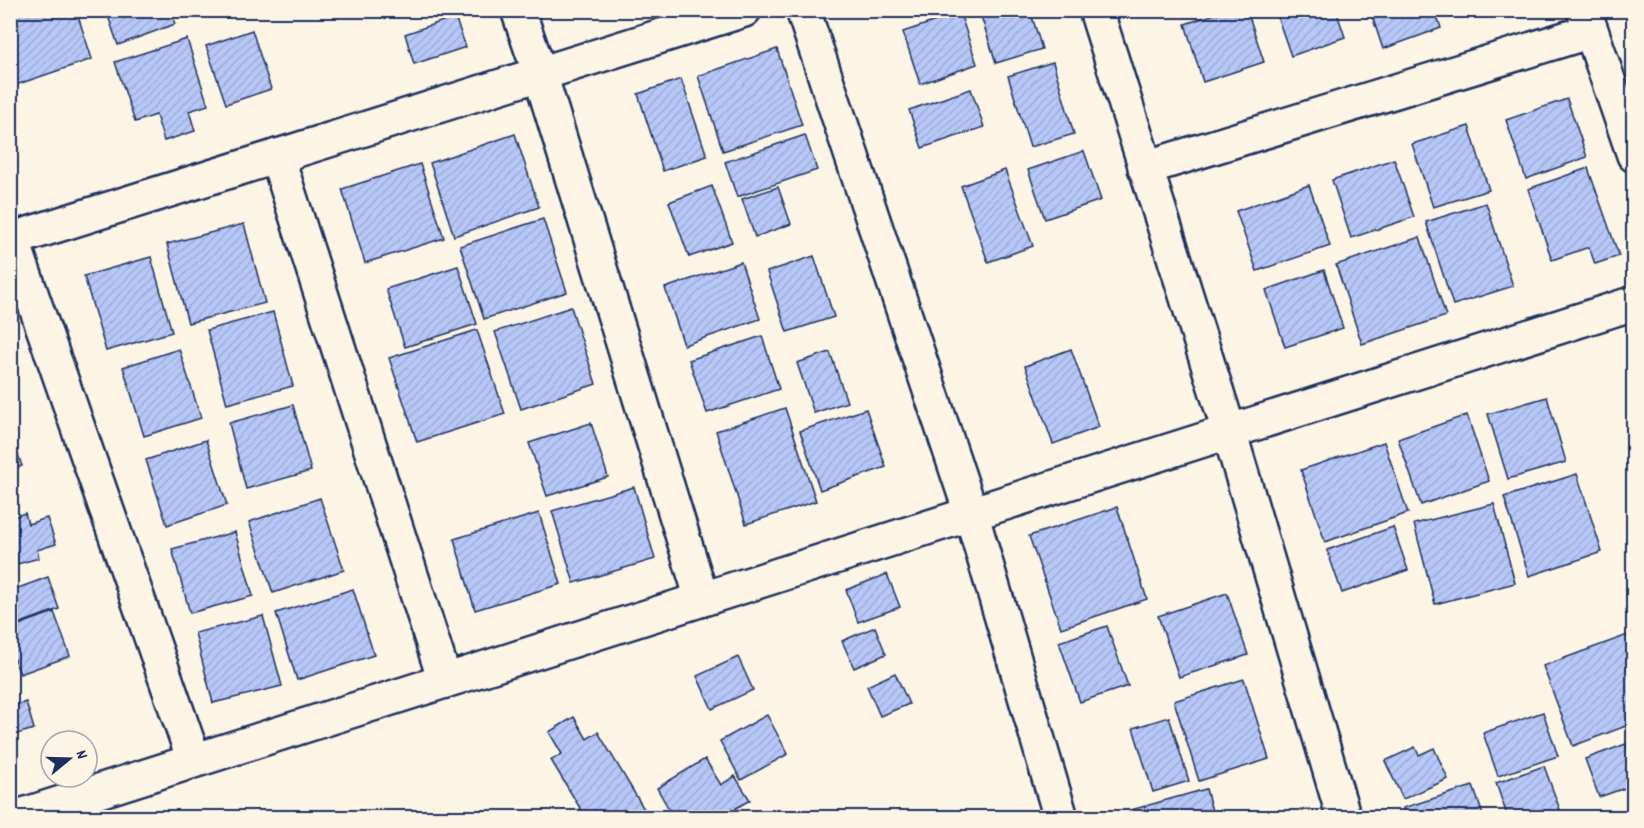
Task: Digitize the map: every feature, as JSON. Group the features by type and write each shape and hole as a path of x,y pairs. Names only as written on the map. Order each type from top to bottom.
{"street":[{"path":"518,10 540,74 702,599"},
{"path":"194,760 12,236 744,10"},
{"path":"803,10 971,513 1061,818"},
{"path":"1096,10 1229,431 1344,818"},
{"path":"1145,168 1587,21 1634,156"},
{"path":"277,156 445,681"},
{"path":"14,818 1634,303"}],"building":[{"path":"10,10 76,10 92,59 10,87"},
{"path":"106,10 170,10 175,24 118,45"},
{"path":"979,10 1030,10 1042,49 996,63"},
{"path":"1227,10 1247,10 1264,62 1203,82 1185,24"},
{"path":"1275,10 1336,10 1345,37 1291,56"},
{"path":"1370,10 1435,10 1441,28 1383,49"},
{"path":"960,13 977,64 920,84 903,32"},
{"path":"455,17 466,47 414,64 405,34"},
{"path":"252,30 271,89 226,104 206,46"},
{"path":"187,39 208,105 189,111 195,131 164,141 156,115 135,122 115,62"},
{"path":"777,49 802,125 723,151 698,76"},
{"path":"1053,62 1074,134 1030,147 1008,76"},
{"path":"681,79 707,156 663,171 638,94"},
{"path":"971,89 984,127 922,148 909,110"},
{"path":"1567,99 1587,157 1526,179 1506,120"},
{"path":"1469,126 1489,190 1433,207 1412,144"},
{"path":"515,134 539,207 454,236 430,163"},
{"path":"805,135 817,170 737,197 725,162"},
{"path":"1084,151 1101,200 1045,219 1028,170"},
{"path":"1394,159 1414,217 1351,238 1332,180"},
{"path":"420,164 444,238 365,263 342,189"},
{"path":"1588,168 1619,256 1595,264 1589,247 1552,260 1528,189"},
{"path":"1005,170 1033,246 988,262 961,186"},
{"path":"1309,185 1330,246 1257,271 1236,211"},
{"path":"712,186 732,242 689,257 669,202"},
{"path":"778,187 791,224 755,237 742,199"},
{"path":"1486,203 1513,286 1453,305 1426,222"},
{"path":"543,219 567,292 484,319 460,246"},
{"path":"244,224 265,303 188,323 167,244"},
{"path":"1420,237 1446,316 1362,344 1336,265"},
{"path":"814,256 834,317 787,332 767,272"},
{"path":"151,257 172,332 106,351 84,276"},
{"path":"741,262 760,319 684,345 665,288"},
{"path":"458,266 477,324 405,347 386,289"},
{"path":"1324,270 1343,328 1285,347 1266,290"},
{"path":"571,307 596,384 521,409 495,332"},
{"path":"273,312 293,386 227,404 207,330"},
{"path":"477,330 505,414 417,442 389,358"},
{"path":"762,336 779,389 707,413 689,360"},
{"path":"179,349 201,418 144,436 123,367"},
{"path":"1071,349 1099,427 1053,444 1025,366"},
{"path":"830,352 847,402 814,413 797,363"},
{"path":"1547,397 1566,462 1508,479 1488,414"},
{"path":"293,405 311,471 246,489 229,423"},
{"path":"785,408 816,501 746,524 716,431"},
{"path":"866,409 886,467 820,490 800,431"},
{"path":"1467,415 1489,481 1421,505 1398,439"},
{"path":"591,423 608,477 547,496 529,443"},
{"path":"10,431 22,466 10,470"},
{"path":"206,440 227,505 167,525 146,460"},
{"path":"1384,442 1408,513 1325,542 1301,470"},
{"path":"1577,474 1602,552 1529,576 1504,497"},
{"path":"634,487 655,559 574,583 552,511"},
{"path":"320,498 344,570 273,593 249,522"},
{"path":"1494,504 1515,583 1435,604 1414,524"},
{"path":"1117,507 1147,599 1061,628 1029,536"},
{"path":"25,513 28,524 47,518 56,544 37,550 39,558 10,566 10,518"},
{"path":"539,513 561,584 475,610 454,539"},
{"path":"1393,527 1408,570 1342,593 1327,550"},
{"path":"235,532 253,596 190,613 172,549"},
{"path":"887,574 900,607 858,622 846,590"},
{"path":"48,577 59,609 10,627 10,591"},
{"path":"353,589 374,655 297,680 276,613"},
{"path":"1227,593 1248,655 1179,677 1158,616"},
{"path":"54,612 70,656 20,674 10,649 10,628"},
{"path":"263,616 282,686 213,703 195,633"},
{"path":"1107,626 1128,686 1080,702 1059,642"},
{"path":"875,627 886,654 854,668 842,641"},
{"path":"1633,633 1634,723 1573,746 1543,666"},
{"path":"738,657 753,690 712,709 697,676"},
{"path":"895,673 909,704 880,716 867,686"},
{"path":"1244,679 1269,759 1199,781 1174,701"},
{"path":"26,702 34,729 10,736 10,707"},
{"path":"1543,712 1558,756 1498,776 1483,733"},
{"path":"767,715 788,754 741,780 720,741"},
{"path":"574,717 587,739 598,732 647,814 642,818 586,818 551,760 562,754 549,732"},
{"path":"1169,717 1189,781 1153,792 1133,728"},
{"path":"1626,744 1634,765 1634,785 1599,797 1585,759"},
{"path":"1415,747 1419,755 1434,748 1448,779 1403,799 1385,761"},
{"path":"705,759 721,785 735,776 750,800 736,808 742,818 674,818 657,788"},
{"path":"1544,766 1563,818 1508,818 1496,783"},
{"path":"1473,786 1484,818 1406,818 1403,808"},
{"path":"1206,789 1214,818 1133,818 1131,810"}]}
